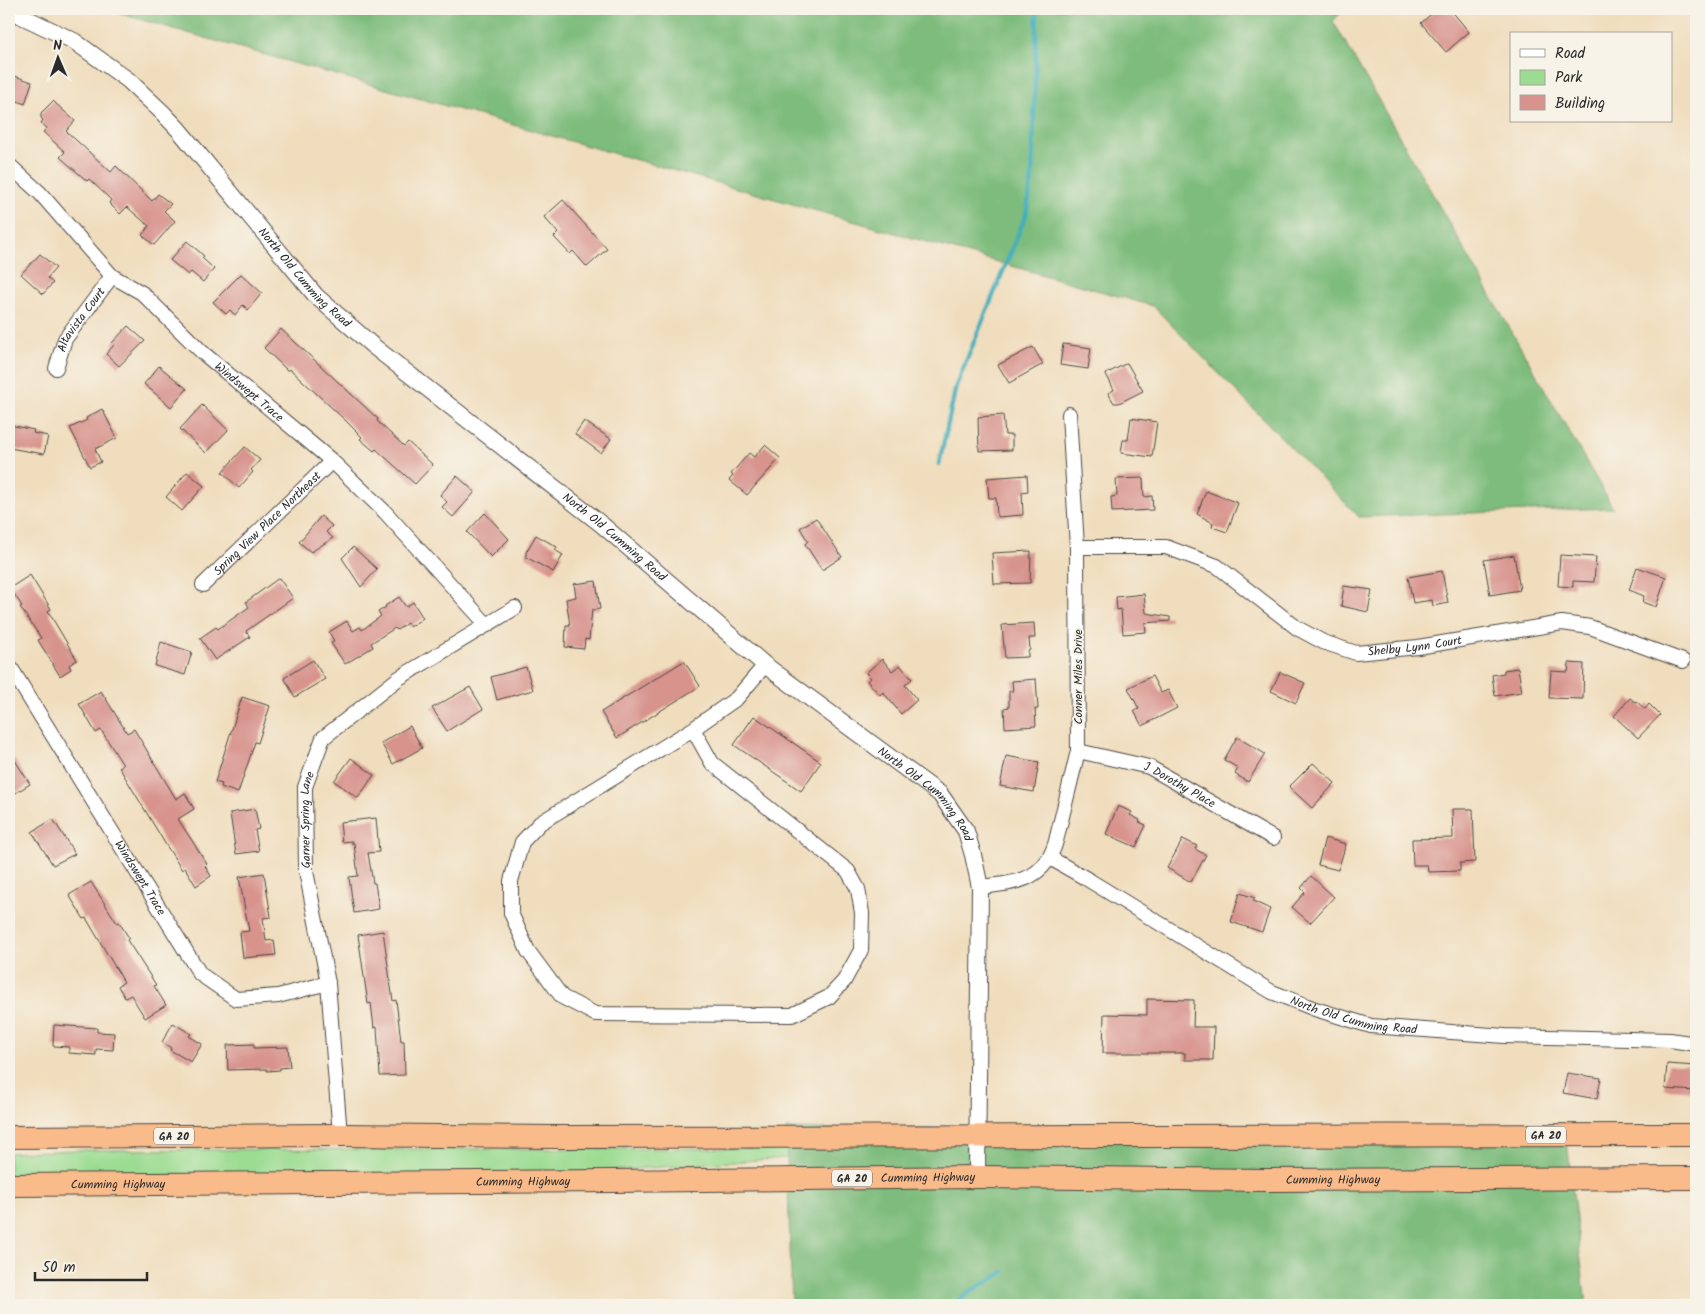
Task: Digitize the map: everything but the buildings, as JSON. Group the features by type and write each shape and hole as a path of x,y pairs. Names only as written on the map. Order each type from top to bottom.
{"highway":[{"name":"GA 20","path":"9,1137 340,1135 1696,1135"},
{"name":"Cumming Highway","path":"9,1185 611,1182 977,1177 1268,1180 1696,1178"}],"street":[{"name":"North Old Cumming Road","path":"9,10 74,42 128,80 179,130 316,296 373,346 600,524 765,665 940,794 966,831 974,855 980,887 977,1177"},
{"name":"Windswept Trace","path":"9,165 40,193 112,276 142,293 203,353 332,461 386,512 486,625"},
{"name":"Altavista Court","path":"56,368 65,339 112,276"},
{"name":"Conner Miles Drive","path":"980,887 1028,877 1042,869 1050,858 1056,841 1078,751 1077,547 1069,414"},
{"name":"Spring View Place Northeast","path":"203,585 332,461"},
{"name":"Shelby Lynn Court","path":"1077,547 1166,547 1217,566 1297,628 1323,642 1356,653 1418,647 1562,623 1590,627 1683,661"},
{"name":"Garner Spring Lane","path":"340,1135 328,983 306,871 306,787 323,738 399,678 515,608"},
{"name":"Windswept Trace","path":"9,665 200,974 236,999 278,996 328,983"},
{"path":"693,729 712,763 848,871 858,889 862,913 860,950 844,981 829,997 792,1015 594,1014 562,997 528,951 511,913 511,880 522,842 540,823 693,729 737,698 765,665"},
{"name":"J Dorothy Place","path":"1078,751 1149,767 1273,838"},
{"name":"North Old Cumming Road","path":"1050,858 1272,992 1315,1009 1371,1026 1505,1036 1670,1040 1696,1044"}],"green space":[{"path":"103,9 1345,9 1333,21 1613,508 1359,517 1153,306"},
{"path":"786,1129 1566,1132 1586,1305 792,1305"},
{"path":"926,1148 536,1176 9,1176 9,1153 74,1150"}],"waterway":[{"path":"939,464 956,386 1026,215 1032,178 1036,9"},
{"path":"952,1305 1004,1272"}]}
